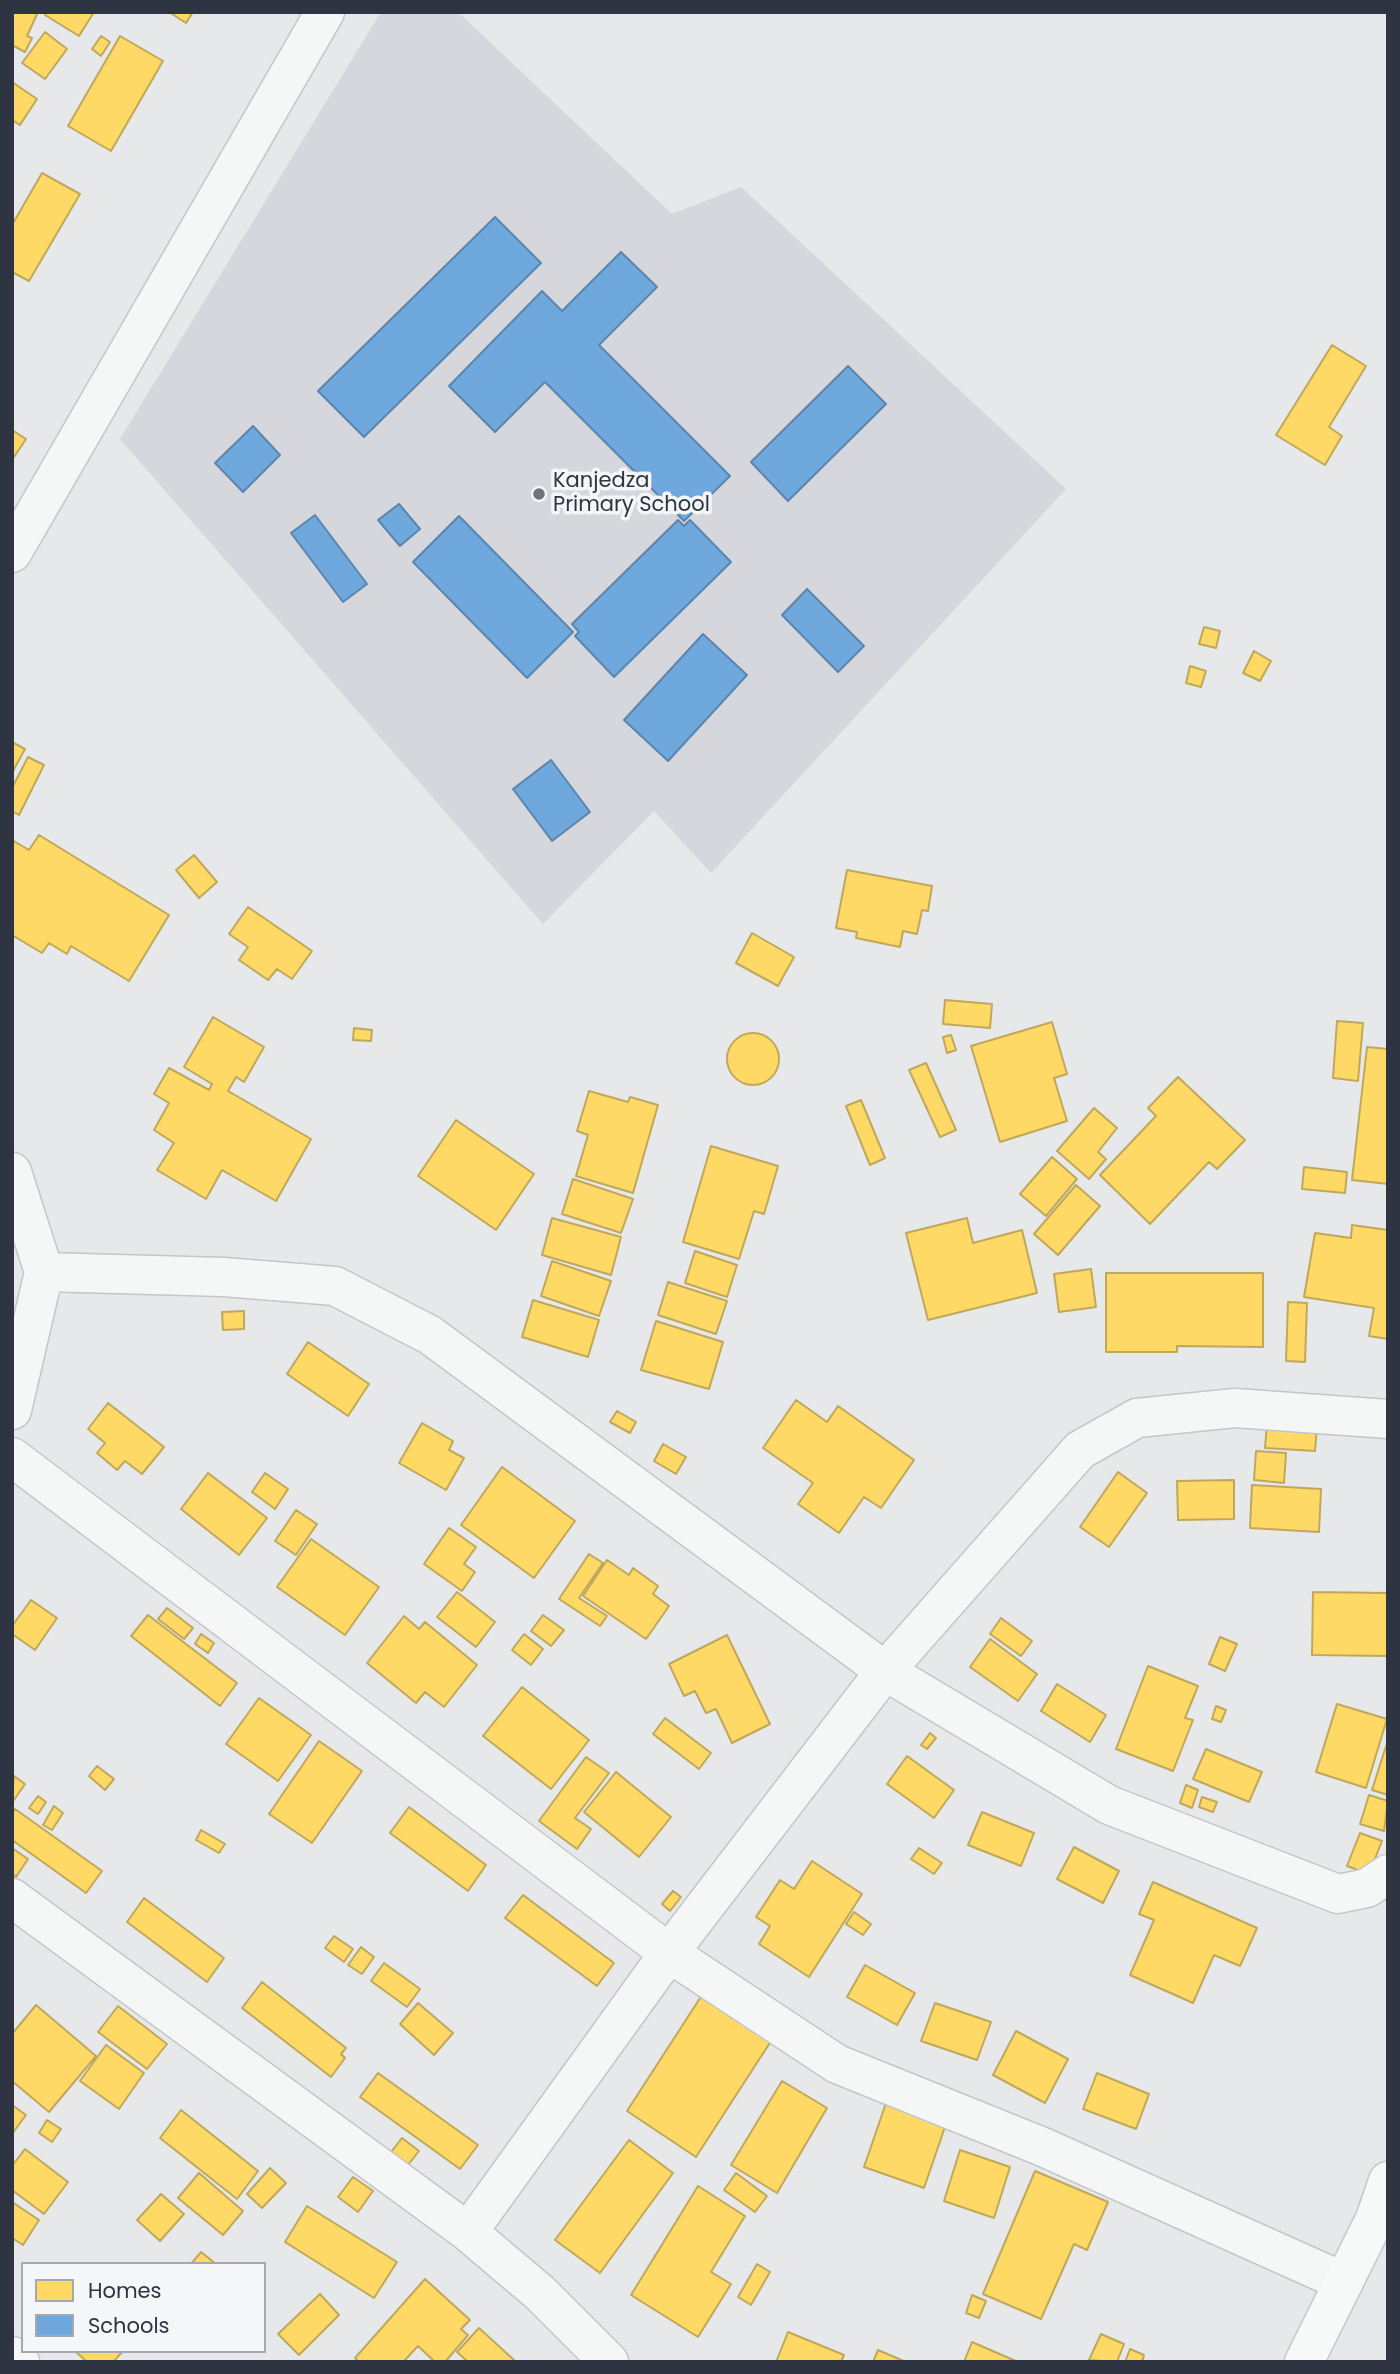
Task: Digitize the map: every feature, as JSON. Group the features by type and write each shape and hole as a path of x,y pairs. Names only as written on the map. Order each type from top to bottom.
{"main road":[{"path":"1304,2362 1376,2219 1388,2181"}],"street":[{"path":"12,553 326,12"},
{"path":"12,1172 44,1272 12,1410"},
{"path":"44,1272 224,1277 335,1286 430,1335 885,1671 1109,1805 1339,1894 1367,1888 1388,1874"},
{"path":"468,2232 669,1953 885,1671 1080,1450 1137,1418 1235,1408 1388,1419"},
{"path":"12,1457 669,1953 837,2064 1043,2147 1344,2282"},
{"path":"12,1898 468,2232 540,2293 609,2362"},
{"path":"12,2356 20,2362"}],"shaded area":[{"path":"381,12 458,12 672,214 741,187 1066,489 711,873 654,811 543,924 120,439"}],"building: Homes":[{"path":"12,12 38,12 27,36 32,38 25,52 12,45"},
{"path":"47,12 94,12 79,36 45,15"},
{"path":"169,12 193,12 186,23"},
{"path":"45,32 67,49 45,79 22,63"},
{"path":"101,36 110,42 101,56 92,49"},
{"path":"120,36 163,61 111,151 68,126"},
{"path":"12,82 37,99 20,125 12,120"},
{"path":"42,173 80,194 29,281 12,272 12,225"},
{"path":"1332,345 1366,366 1329,427 1342,436 1325,465 1276,435"},
{"path":"12,430 26,439 12,460"},
{"path":"1204,627 1220,631 1216,648 1199,644"},
{"path":"1254,651 1271,661 1260,681 1243,673"},
{"path":"1190,666 1206,671 1201,687 1186,683"},
{"path":"12,742 25,749 12,773"},
{"path":"28,757 44,765 19,815 12,811 12,788"},
{"path":"39,835 169,915 129,981 71,946 67,954 49,943 42,953 12,935 12,840 29,850"},
{"path":"194,855 217,882 199,898 176,870"},
{"path":"847,870 932,886 928,911 922,910 917,934 903,931 900,947 856,938 857,932 836,928"},
{"path":"248,907 312,951 292,979 277,969 268,980 239,960 248,947 229,934"},
{"path":"752,933 794,957 778,986 736,963"},
{"path":"945,1000 992,1004 990,1028 943,1024"},
{"path":"213,1017 264,1047 244,1082 236,1077 228,1091 311,1139 276,1201 222,1170 206,1199 157,1170 174,1143 154,1130 169,1103 154,1094 169,1068 209,1090 212,1084 184,1067"},
{"path":"1337,1021 1363,1023 1358,1081 1333,1078"},
{"path":"1052,1022 1067,1074 1054,1078 1067,1121 1000,1142 971,1046"},
{"path":"354,1028 372,1030 371,1041 353,1040"},
{"path":"753,1033 772,1040 779,1059 772,1078 753,1085 734,1078 727,1059 734,1040"},
{"path":"951,1035 956,1050 947,1053 943,1037"},
{"path":"1367,1047 1388,1049 1388,1184 1352,1180"},
{"path":"926,1063 956,1130 940,1137 909,1070"},
{"path":"1178,1077 1245,1140 1217,1169 1209,1162 1150,1224 1100,1175 1156,1116 1148,1108"},
{"path":"589,1091 628,1102 630,1097 658,1105 633,1193 576,1176 588,1135 577,1131"},
{"path":"861,1100 885,1158 870,1165 846,1106"},
{"path":"1094,1108 1117,1128 1098,1152 1106,1159 1089,1179 1057,1151"},
{"path":"456,1120 534,1174 496,1230 418,1176"},
{"path":"711,1146 778,1166 764,1214 754,1211 739,1259 683,1242"},
{"path":"1052,1157 1077,1179 1046,1216 1020,1194"},
{"path":"1304,1167 1347,1172 1345,1193 1302,1189"},
{"path":"573,1179 633,1199 621,1233 562,1214"},
{"path":"1076,1185 1100,1206 1058,1255 1034,1234"},
{"path":"552,1218 621,1237 611,1275 542,1255"},
{"path":"967,1218 973,1243 1022,1230 1037,1293 928,1320 906,1233"},
{"path":"1352,1225 1388,1230 1388,1339 1369,1336 1374,1308 1304,1297 1315,1233 1351,1238"},
{"path":"695,1251 737,1265 727,1297 685,1283"},
{"path":"552,1261 611,1281 599,1316 541,1296"},
{"path":"1091,1269 1096,1307 1059,1312 1054,1274"},
{"path":"1106,1273 1263,1273 1263,1347 1177,1346 1177,1352 1106,1352"},
{"path":"668,1282 727,1301 716,1334 658,1315"},
{"path":"533,1300 599,1320 588,1357 522,1337"},
{"path":"1288,1302 1307,1303 1305,1362 1286,1361"},
{"path":"244,1311 244,1329 223,1330 222,1312"},
{"path":"656,1321 723,1342 709,1389 641,1370"},
{"path":"308,1342 369,1384 348,1416 287,1374"},
{"path":"796,1400 827,1422 838,1406 914,1460 881,1508 864,1497 839,1533 798,1504 813,1483 763,1448"},
{"path":"108,1403 164,1447 142,1474 125,1461 117,1470 97,1453 105,1443 88,1429"},
{"path":"617,1411 636,1422 630,1433 610,1422"},
{"path":"422,1423 453,1441 449,1450 464,1458 446,1490 399,1463"},
{"path":"1267,1424 1317,1427 1315,1451 1265,1448"},
{"path":"663,1444 686,1457 676,1474 654,1461"},
{"path":"1256,1451 1286,1453 1284,1483 1254,1480"},
{"path":"502,1467 575,1521 534,1578 461,1525"},
{"path":"1118,1472 1147,1493 1109,1547 1080,1527"},
{"path":"208,1473 267,1518 239,1555 181,1509"},
{"path":"265,1473 288,1489 275,1509 252,1492"},
{"path":"1234,1480 1234,1519 1178,1520 1177,1481"},
{"path":"1252,1485 1321,1489 1319,1532 1250,1528"},
{"path":"296,1510 317,1524 296,1555 275,1541"},
{"path":"449,1528 476,1547 464,1564 475,1572 462,1591 424,1564"},
{"path":"311,1539 379,1587 345,1635 277,1587"},
{"path":"589,1554 603,1563 579,1598 607,1616 600,1626 559,1599"},
{"path":"607,1560 629,1575 633,1568 658,1586 653,1594 669,1606 646,1639 583,1596"},
{"path":"457,1592 495,1622 476,1647 437,1617"},
{"path":"1313,1592 1388,1593 1388,1656 1312,1655"},
{"path":"31,1600 57,1618 35,1650 12,1634 12,1626"},
{"path":"167,1608 193,1628 184,1639 158,1619"},
{"path":"148,1615 237,1683 220,1706 131,1636"},
{"path":"543,1615 564,1630 551,1646 531,1631"},
{"path":"404,1616 419,1629 425,1622 477,1665 444,1707 425,1692 416,1703 367,1663"},
{"path":"1001,1618 1032,1641 1021,1656 990,1634"},
{"path":"201,1634 214,1643 208,1653 195,1644"},
{"path":"524,1634 543,1649 531,1665 512,1650"},
{"path":"727,1635 770,1724 732,1743 716,1709 706,1713 695,1691 684,1696 669,1664"},
{"path":"1220,1637 1237,1644 1225,1671 1209,1664"},
{"path":"990,1639 1037,1674 1018,1701 970,1667"},
{"path":"1148,1666 1198,1686 1185,1718 1193,1720 1173,1771 1116,1749"},
{"path":"1057,1684 1106,1715 1090,1742 1041,1711"},
{"path":"522,1687 589,1740 551,1789 483,1736"},
{"path":"259,1698 311,1735 278,1781 226,1744"},
{"path":"1337,1704 1387,1719 1366,1788 1316,1772"},
{"path":"1216,1706 1226,1710 1221,1722 1212,1719"},
{"path":"665,1718 711,1753 699,1769 653,1734"},
{"path":"930,1733 936,1738 927,1749 921,1745"},
{"path":"1388,1740 1388,1795 1372,1790"},
{"path":"319,1741 362,1771 312,1843 269,1814"},
{"path":"1206,1749 1262,1772 1249,1802 1193,1779"},
{"path":"907,1756 954,1790 934,1818 887,1784"},
{"path":"586,1757 609,1773 575,1818 591,1829 577,1849 539,1821"},
{"path":"97,1766 114,1779 105,1790 89,1776"},
{"path":"616,1772 671,1817 639,1857 584,1812"},
{"path":"14,1776 25,1784 14,1800 12,1798"},
{"path":"1186,1785 1198,1790 1192,1808 1180,1803"},
{"path":"1369,1795 1388,1801 1384,1831 1360,1824"},
{"path":"38,1796 46,1802 38,1814 29,1808"},
{"path":"1202,1797 1217,1802 1213,1812 1199,1807"},
{"path":"54,1806 63,1813 52,1830 43,1825"},
{"path":"409,1807 486,1865 468,1891 390,1833"},
{"path":"15,1809 102,1871 86,1893 12,1840 12,1813"},
{"path":"982,1812 1034,1833 1021,1866 968,1845"},
{"path":"201,1830 225,1844 219,1853 196,1840"},
{"path":"1360,1833 1382,1841 1369,1874 1347,1866"},
{"path":"1074,1847 1119,1871 1103,1903 1057,1879"},
{"path":"12,1848 28,1859 16,1877 12,1874"},
{"path":"919,1848 942,1863 934,1874 911,1859"},
{"path":"812,1861 862,1894 809,1977 759,1944 770,1926 756,1917 780,1880 794,1889"},
{"path":"1153,1882 1257,1928 1240,1966 1214,1955 1193,2003 1130,1975 1154,1920 1139,1914"},
{"path":"673,1891 681,1897 670,1911 662,1904"},
{"path":"523,1895 614,1963 597,1986 505,1918"},
{"path":"144,1898 224,1958 207,1982 127,1922"},
{"path":"854,1912 871,1924 863,1935 846,1924"},
{"path":"334,1936 353,1949 344,1962 325,1948"},
{"path":"361,1947 374,1957 362,1974 348,1965"},
{"path":"384,1963 420,1989 407,2007 371,1981"},
{"path":"865,1965 915,1993 897,2025 847,1997"},
{"path":"262,1982 346,2048 341,2054 345,2058 331,2077 242,2008"},
{"path":"704,1992 773,2038 696,2157 627,2111"},
{"path":"418,2003 453,2033 434,2055 400,2024"},
{"path":"935,2003 991,2022 977,2060 921,2041"},
{"path":"36,2005 96,2056 49,2112 12,2081 12,2034"},
{"path":"118,2006 167,2044 147,2069 98,2032"},
{"path":"1016,2031 1068,2059 1045,2103 993,2075"},
{"path":"106,2045 144,2073 119,2109 80,2081"},
{"path":"378,2073 478,2145 460,2169 360,2097"},
{"path":"1097,2073 1149,2094 1136,2129 1083,2109"},
{"path":"782,2081 827,2108 777,2193 731,2165"},
{"path":"886,2103 946,2124 924,2188 864,2167"},
{"path":"12,2105 26,2115 12,2134"},
{"path":"181,2110 258,2171 237,2199 160,2138"},
{"path":"47,2120 61,2129 52,2142 39,2133"},
{"path":"402,2138 419,2151 408,2165 391,2152"},
{"path":"629,2140 673,2173 600,2273 555,2240"},
{"path":"25,2149 68,2182 44,2214 12,2190 12,2166"},
{"path":"960,2150 1010,2167 994,2218 944,2201"},
{"path":"270,2168 286,2183 262,2208 247,2194"},
{"path":"1035,2171 1108,2202 1087,2250 1074,2244 1041,2319 983,2294"},
{"path":"199,2173 243,2211 223,2235 178,2198"},
{"path":"736,2173 767,2196 755,2212 724,2190"},
{"path":"353,2177 373,2191 358,2212 338,2197"},
{"path":"698,2186 745,2216 711,2272 731,2284 698,2337 631,2295"},
{"path":"161,2194 184,2214 160,2241 137,2220"},
{"path":"12,2202 39,2220 23,2245 12,2238"},
{"path":"307,2206 397,2262 374,2298 285,2242"},
{"path":"201,2252 214,2262 193,2262"},
{"path":"757,2264 770,2272 751,2305 738,2297"},
{"path":"425,2279 470,2320 461,2329 468,2335 445,2362 435,2362 418,2346 405,2360 408,2362 359,2362 355,2358"},
{"path":"320,2294 339,2315 299,2355 278,2334"},
{"path":"972,2295 986,2301 979,2318 966,2313"},
{"path":"479,2328 514,2360 468,2362 457,2352"},
{"path":"788,2332 844,2355 841,2362 776,2362"},
{"path":"1101,2334 1124,2344 1117,2362 1089,2360"},
{"path":"972,2342 1018,2362 964,2362"},
{"path":"1130,2349 1144,2355 1142,2362 1125,2362"},
{"path":"878,2350 906,2362 873,2362"},
{"path":"77,2353 121,2353 113,2362 87,2362"}],"building: Schools":[{"path":"495,217 541,263 364,437 318,391"},
{"path":"621,252 657,287 599,345 730,476 684,521 545,382 495,432 449,386 542,291 562,311"},
{"path":"848,366 886,404 788,501 751,462"},
{"path":"253,426 280,455 243,492 215,463"},
{"path":"399,504 420,529 400,546 378,520"},
{"path":"315,515 367,584 343,602 291,533"},
{"path":"459,516 573,632 527,678 413,562"},
{"path":"678,520 684,526 690,520 731,562 614,677 575,636 579,632 572,624"},
{"path":"807,589 864,646 838,672 782,615"},
{"path":"703,634 747,675 668,761 624,720"},
{"path":"551,760 590,812 552,841 513,789"}],"place":[{"name":"Kanjedza Primary School","path":"539,494"}]}
